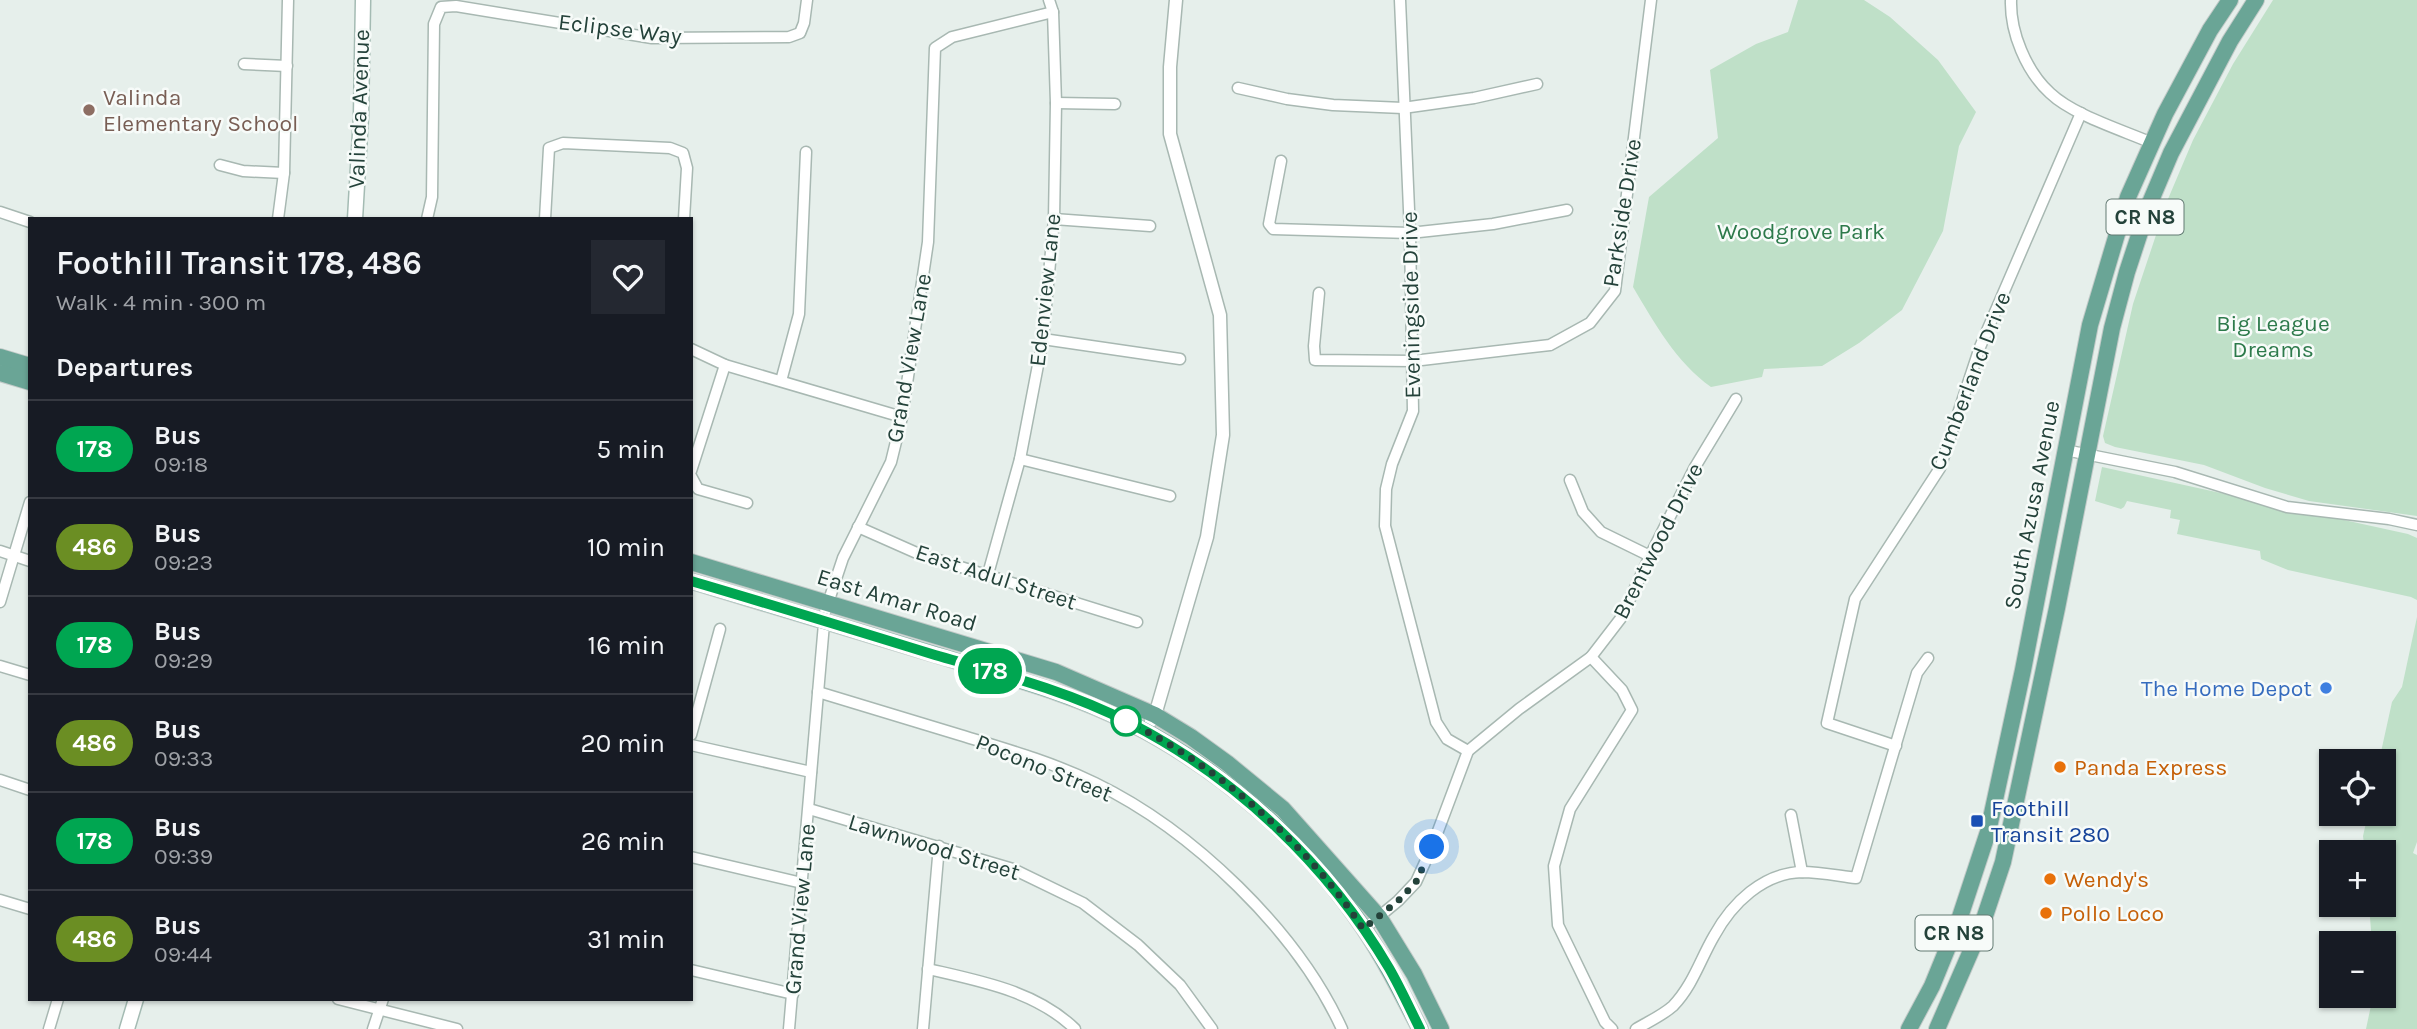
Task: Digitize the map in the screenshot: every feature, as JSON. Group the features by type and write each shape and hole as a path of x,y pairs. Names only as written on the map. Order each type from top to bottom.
{"main road":[{"name":"Valinda Avenue","path":"355,217 361,116 363,0"},
{"name":"South Azusa Avenue","path":"1909,1029 1932,986 1959,920 1988,832 2090,325 2128,197 2152,143 2210,30 2230,0"},
{"name":"South Azusa Avenue","path":"1937,1029 1981,928 2003,862 2112,328 2127,272 2149,205 2185,125 2230,41 2256,0"},
{"path":"0,357 28,365"},
{"path":"0,373 28,381"},
{"name":"East Amar Road","path":"693,563 1056,672 1155,715 1227,763 1283,809 1379,917 1414,974 1441,1029"},
{"name":"East Amar Road","path":"693,582 1057,691 1145,731 1207,770 1267,818 1306,856 1363,929 1389,969 1420,1029"},
{"path":"127,1029 135,1001"}],"street":[{"path":"278,217 284,173 288,0"},
{"name":"Eclipse Way","path":"427,217 432,197 434,24 441,7 456,6 652,38 789,37 800,33 807,0"},
{"name":"Edenview Lane","path":"988,574 1020,459 1043,339 1054,219 1056,103 1053,12 1049,0"},
{"path":"1145,731 1155,715 1207,537 1223,435 1220,315 1170,134 1170,66 1176,0"},
{"name":"Eveningside Drive","path":"1400,0 1410,233 1413,411 1392,464 1386,489 1385,526 1436,722 1447,739 1468,751"},
{"name":"Parkside Drive","path":"1319,293 1315,360 1413,361 1550,345 1590,323 1615,291 1651,0"},
{"path":"2011,0 2011,18 2024,59 2050,93 2081,113 2152,143"},
{"name":"Grand View Lane","path":"789,1029 824,621 843,558 891,462 902,417 928,242 935,48 953,37 1053,12"},
{"path":"244,64 287,66"},
{"path":"1238,88 1286,99 1334,105 1403,108 1474,98 1537,84"},
{"path":"1056,103 1115,104"},
{"name":"Cumberland Drive","path":"1896,746 1827,723 1855,599 1940,468 1980,347 2081,113"},
{"path":"545,217 549,148 563,143 670,148 683,153 687,168 684,217"},
{"path":"781,381 799,314 806,152"},
{"path":"1280,161 1270,227 1410,233 1493,224 1567,210"},
{"path":"220,165 243,171 284,173"},
{"path":"0,212 28,221"},
{"path":"1054,219 1150,226"},
{"path":"1043,339 1180,359"},
{"path":"693,350 725,365 902,417"},
{"path":"693,468 725,365"},
{"name":"Brentwood Drive","path":"1468,751 1519,709 1591,657 1621,618 1695,467 1736,399"},
{"path":"2065,450 2184,474 2287,507 2389,519 2417,525"},
{"path":"1020,459 1170,496"},
{"path":"693,478 698,489 747,503"},
{"path":"1570,480 1583,512 1601,532 1650,556"},
{"path":"0,602 28,509"},
{"name":"East Adul Street","path":"858,527 919,554 1137,622"},
{"path":"0,551 28,560"},
{"path":"693,728 720,629"},
{"path":"1591,657 1622,690 1632,710 1570,809 1554,866 1558,925 1605,1022 1612,1029"},
{"path":"1636,1029 1672,1007 1695,977 1713,937 1728,914 1748,892 1775,877 1802,872 1856,878 1917,673 1928,658"},
{"path":"0,666 28,674"},
{"name":"Pocono Street","path":"818,692 1020,753 1095,783 1153,818 1211,860 1278,928 1330,1003 1342,1029"},
{"path":"693,745 811,772"},
{"path":"1363,929 1398,901 1416,882 1468,751"},
{"path":"0,780 28,789"},
{"name":"Lawnwood Street","path":"808,809 1013,869 1083,903 1138,945 1180,985 1212,1029"},
{"path":"1791,816 1802,872"},
{"path":"923,1029 939,846"},
{"path":"693,857 802,883"},
{"path":"0,900 28,908"},
{"path":"929,969 984,982 1026,996 1064,1019 1075,1029"},
{"path":"693,970 793,995"},
{"path":"49,1029 57,1001"},
{"path":"345,1001 457,1029"},
{"path":"373,1029 382,1001"}],"green space":[{"name":"Woodgrove Park","path":"1798,0 1864,0 1890,17 1938,60 1976,112 1959,146 1943,231 1902,310 1859,343 1822,366 1764,369 1762,377 1711,387 1677,354 1633,287 1649,197 1718,138 1710,70 1756,44 1788,32"},
{"name":"Big League Dreams","path":"2273,0 2417,0 2417,516 2309,501 2204,465 2115,447 2105,443 2103,436 2133,304 2168,199 2193,140 2233,64"},
{"path":"2102,467 2408,534 2417,538 2417,600 2288,570 2261,559 2260,551 2177,534 2180,520 2170,518 2171,510 2127,501 2121,509 2095,501"},
{"path":"2417,617 2417,842 2413,853 2417,855 2417,1029 2366,1029 2370,1008 2396,1008 2396,931 2371,931 2370,917 2396,917 2396,840 2364,840 2363,836 2365,826 2396,826 2396,749 2382,749 2392,702 2402,687"}],"bus line":[{"name":"178","path":"693,582 1057,691 1116,716 1165,743 1223,781 1306,856 1362,926 1389,969 1420,1029"}],"place":[{"name":"Valinda Elementary School","path":"89,110"},
{"name":"The Home Depot","path":"2326,688"},
{"name":"Panda Express","path":"2060,767"},
{"name":"Foothill Transit 280","path":"1977,821"},
{"name":"Wendy's","path":"2050,879"},
{"name":"Pollo Loco","path":"2046,913"}],"route":[{"path":"1126,721 1200,765 1250,804 1306,856 1363,929 1398,901 1416,882 1432,847"}]}
